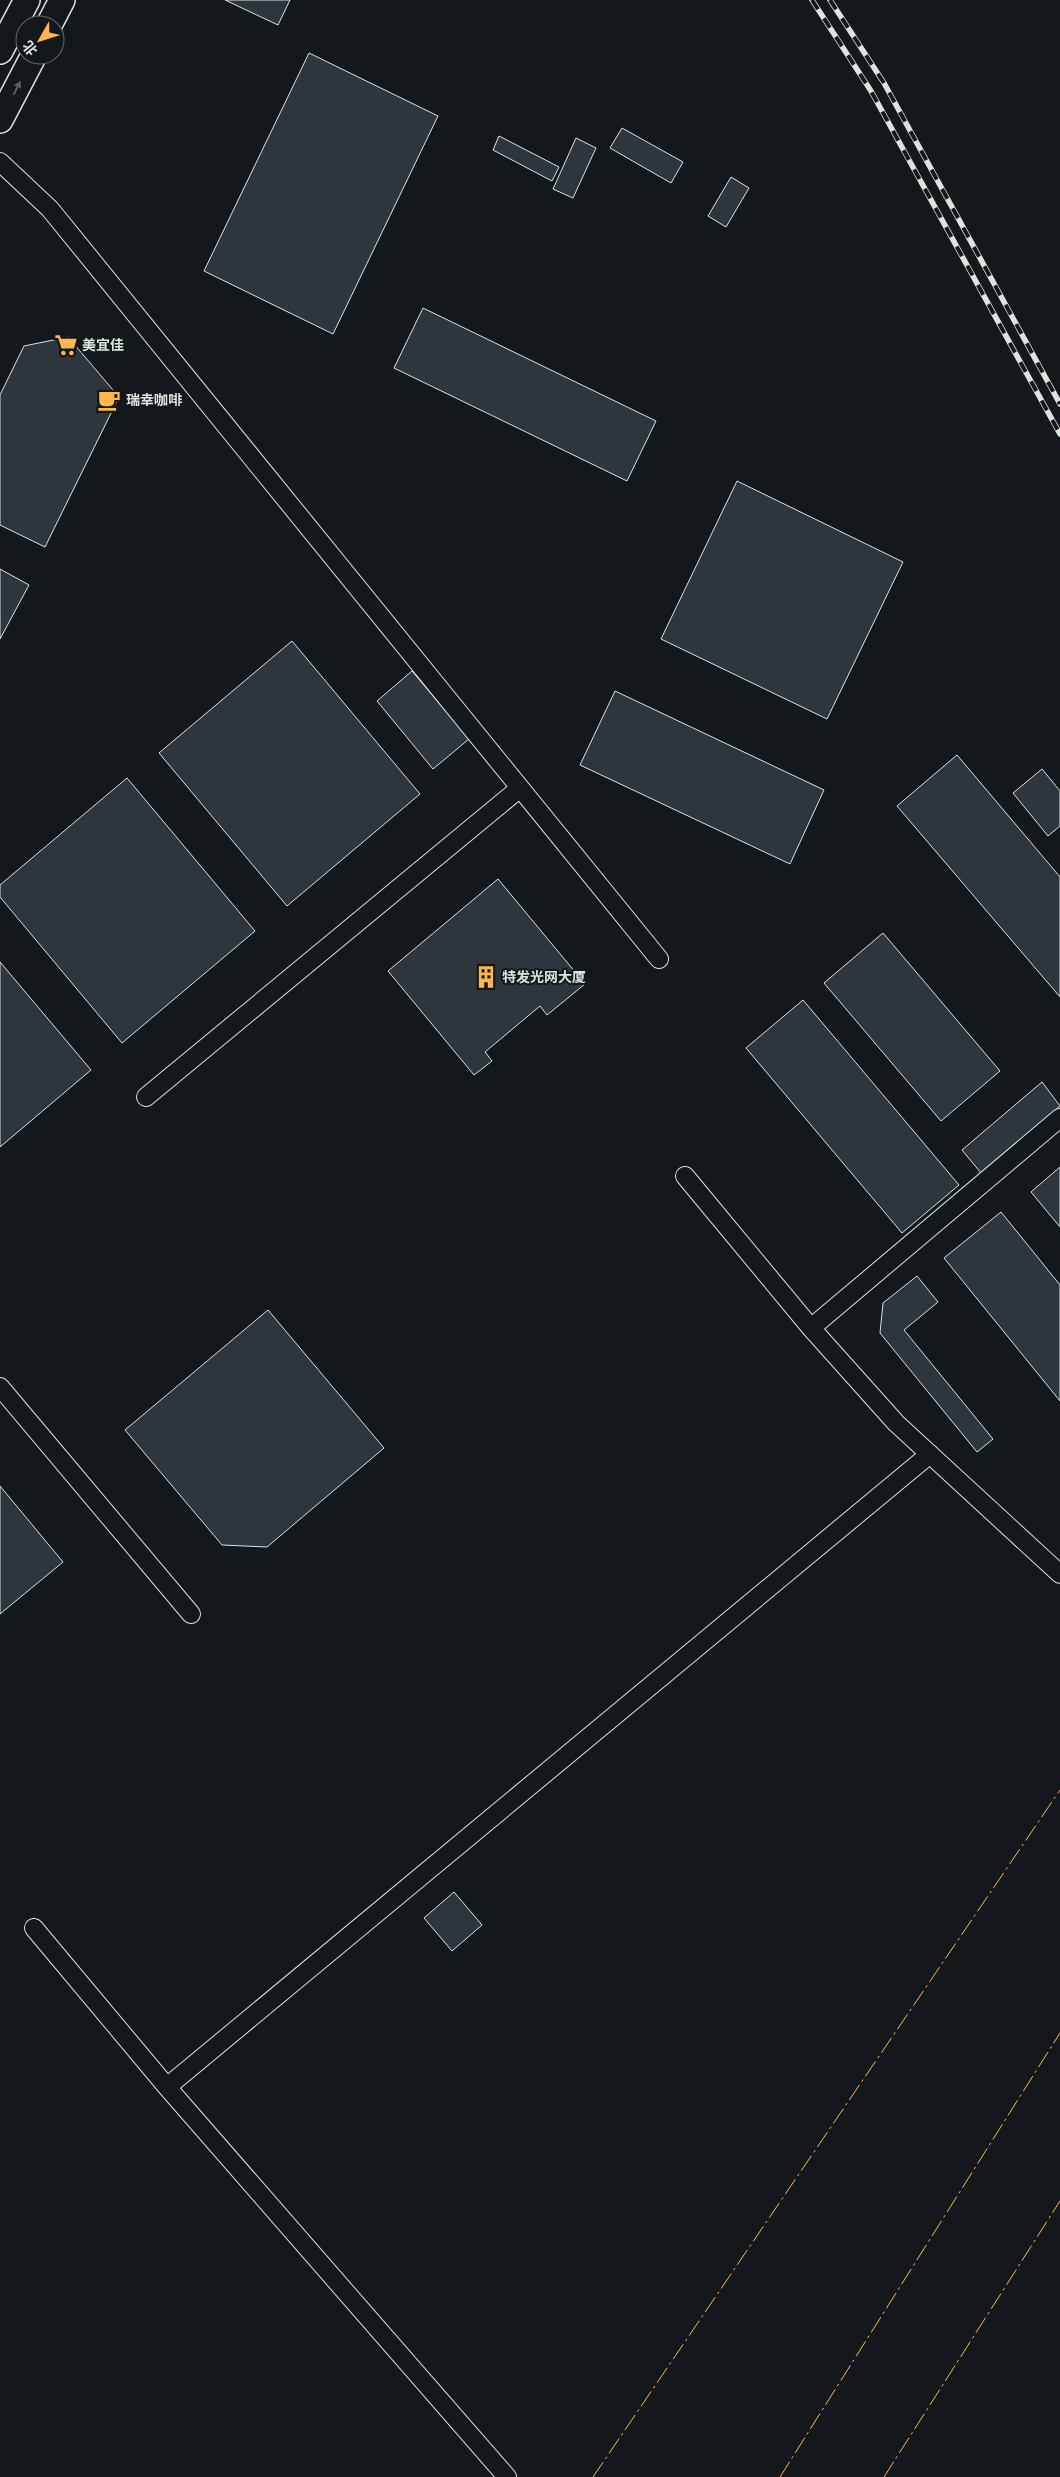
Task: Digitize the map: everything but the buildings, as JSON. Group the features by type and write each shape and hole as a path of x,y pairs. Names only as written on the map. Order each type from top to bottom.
{"street":[{"path":"0,51 27,0"},
{"path":"54,15 62,0"},
{"path":"0,120 29,65"},
{"path":"0,162 50,209 659,959"},
{"path":"146,1097 520,788"},
{"path":"811,1328 1060,1118"},
{"path":"685,1176 811,1328 896,1423 1060,1574"},
{"path":"0,1387 192,1614"},
{"path":"166,2087 930,1454"},
{"path":"34,1928 166,2087 507,2477"}],"railway":[{"path":"812,0 871,91 1060,434"},
{"path":"830,0 884,83 1060,404"}],"power":[{"path":"593,2477 1060,1790"},
{"path":"780,2477 1060,2033"},
{"path":"884,2477 1060,2201"}],"place":[{"name":"美宜佳","path":"66,345"},
{"name":"瑞幸咖啡","path":"109,400"},
{"name":"特发光网大厦","path":"486,977"}]}
